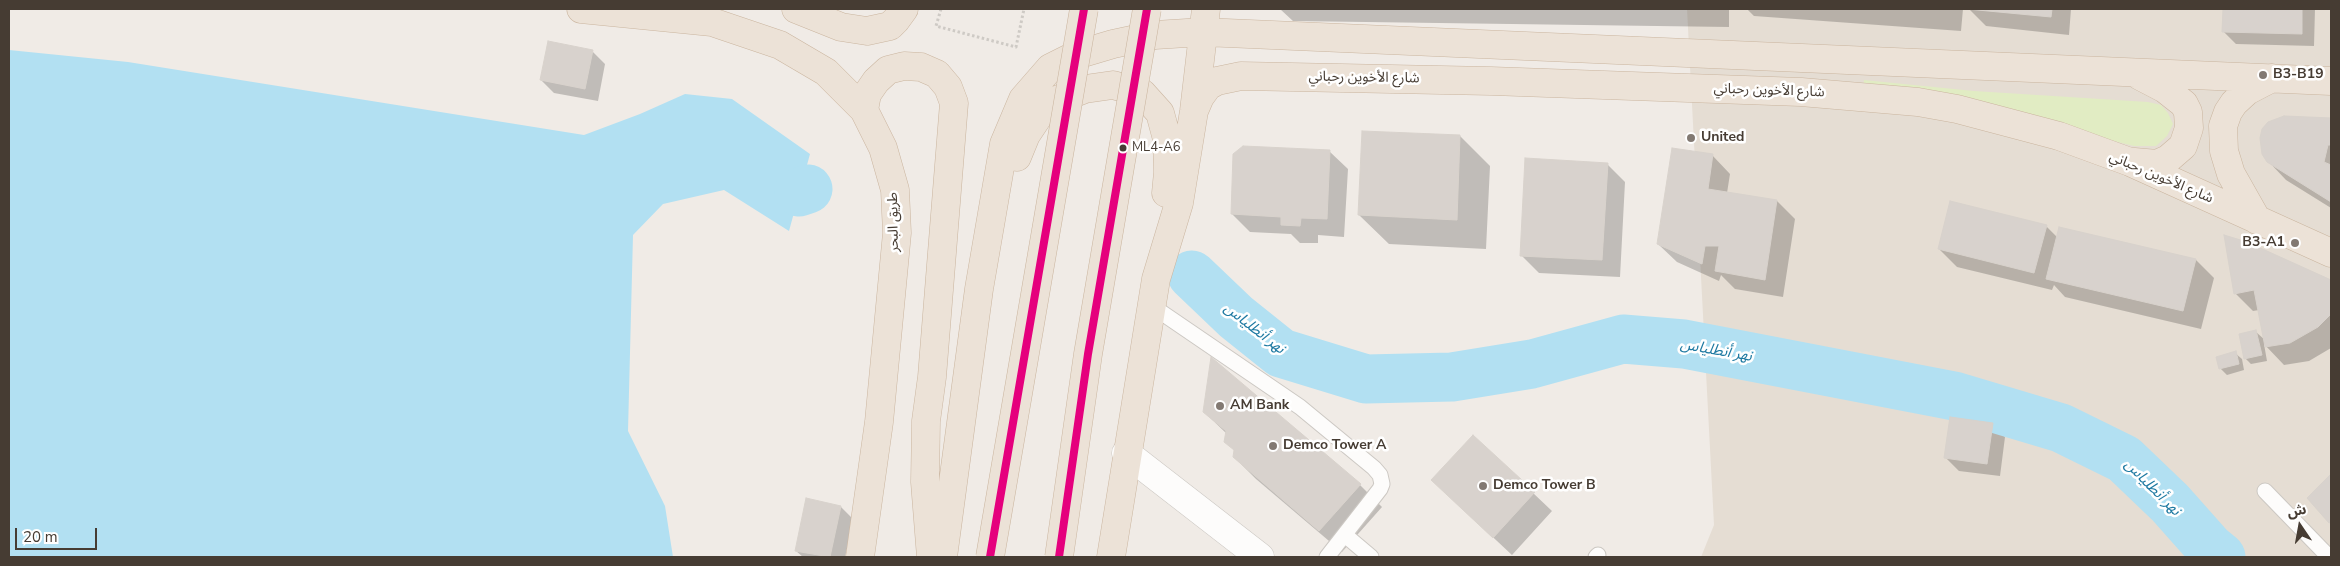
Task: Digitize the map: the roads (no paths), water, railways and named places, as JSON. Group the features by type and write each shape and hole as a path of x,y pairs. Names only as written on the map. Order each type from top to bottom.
{"highway":[{"name":"طريق البحر","path":"581,9 712,22 780,45 826,72 864,110 883,148 895,190 897,233 879,422 860,557"},
{"path":"796,9 840,27 867,31 890,26 904,9"},
{"path":"990,557 1084,9"},
{"path":"1059,557 1088,354 1147,9"},
{"path":"1156,279 1180,203 1205,20"},
{"path":"943,557 979,288 1004,144 1023,98 1050,68 1076,55 1205,20 2133,73 2331,81"},
{"path":"864,110 867,94 876,81 888,70 904,66 921,67 936,74 948,87 954,103 926,421 925,482 931,557"},
{"path":"2130,162 2157,164 2176,154 2183,146 2190,122 2184,104 2160,86 2133,73"},
{"name":"شارع الأخوين رحباني","path":"1194,111 1200,97 1208,86 1217,80 1241,76 1492,81 1829,94 1918,102 1956,109 2059,136 2130,162 2331,253"},
{"path":"2257,220 2229,167 2224,151 2223,126 2228,112 2234,103 2247,91 2272,78"},
{"path":"979,288 1014,163 1026,135 1042,111 1059,99 1085,89 1113,85 1142,93 1160,113 1168,139 1168,172 1156,279 1126,453 1111,557"}],"street":[{"path":"1126,453 1260,557"}],"lane":[{"path":"1152,306 1300,407 1374,468 1382,480 1380,489 1327,557"},
{"path":"2264,491 2328,557"},
{"path":"1345,535 1371,557"}],"water":[{"path":"9,50 128,62 584,135 640,114 685,94 732,99 810,154 789,231 724,190 663,204 633,235 628,431 665,506 673,557 9,557"}],"waterway":[{"name":"نهر أنطلياس","path":"799,192 808,189"},
{"name":"نهر أنطلياس","path":"1192,275 1236,317 1281,353 1366,379 1452,377 1532,364 1623,339 1684,344 1954,396 2061,428 2124,459 2170,503 2210,548 2221,557"}],"place":[{"name":"B3-B19","path":"2263,75"},
{"name":"United","path":"1691,138"},
{"name":"ML4-A6","path":"1123,148"},
{"name":"B3-A1","path":"2295,243"},
{"name":"AM Bank","path":"1220,406"},
{"name":"Demco Tower A","path":"1273,446"},
{"name":"Demco Tower B","path":"1483,486"}]}
